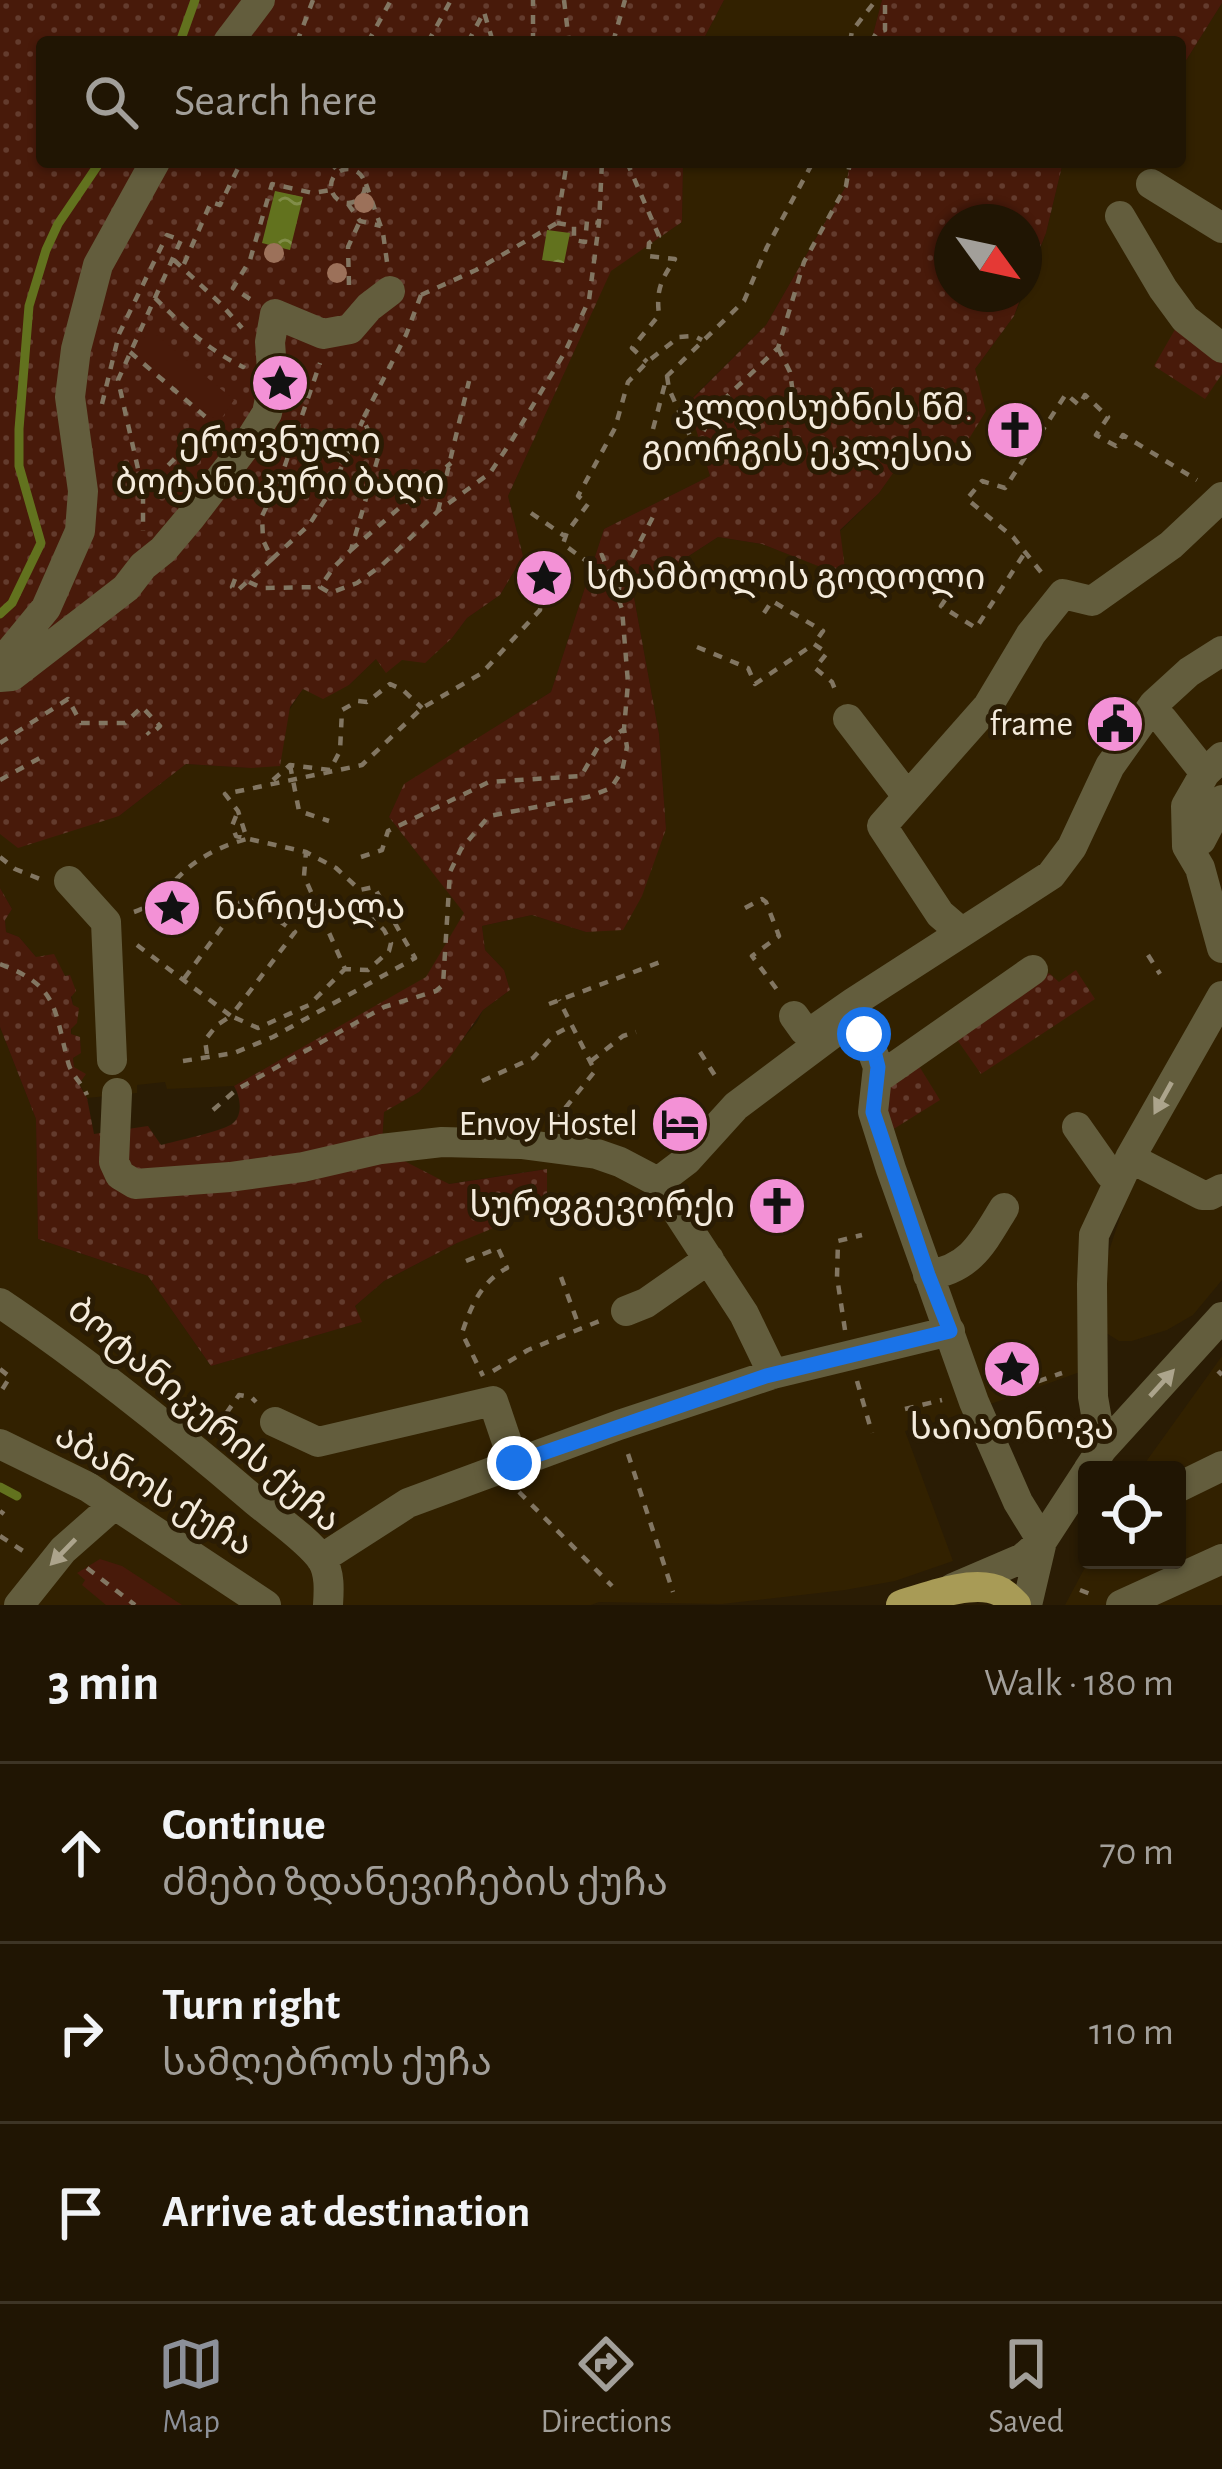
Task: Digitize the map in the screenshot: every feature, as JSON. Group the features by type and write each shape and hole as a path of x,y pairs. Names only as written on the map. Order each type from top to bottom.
{"main road":[{"path":"901,1605 948,1591 986,1587 1000,1591 1016,1605"}],"street":[{"path":"233,36 260,0"},
{"path":"0,664 46,608 80,531 83,491 70,397 76,349 98,266 152,168"},
{"path":"1151,184 1222,228"},
{"path":"1120,216 1185,319 1222,348"},
{"path":"0,677 12,676 126,589 190,518 250,440 267,413 273,384 270,342 275,314 323,334 350,329 390,291"},
{"path":"961,932 940,914 882,826 988,706 1031,634 1063,594 1092,602 1171,545 1212,490"},
{"path":"794,1016 804,1030 812,1032 1052,875 1072,847 1110,766 1154,704 1189,672 1222,651"},
{"path":"848,719 908,796"},
{"path":"1163,719 1214,765 1186,806 1187,846 1199,868 1222,948"},
{"path":"1187,846 1201,840 1222,800"},
{"path":"69,881 106,922 112,1060"},
{"path":"877,1079 1033,970"},
{"path":"1092,1461 1094,1235 1125,1168 1222,996"},
{"path":"854,1002 878,1067 873,1112 950,1331 963,1400 1042,1541 1027,1605"},
{"path":"658,1182 688,1160 736,1106 848,1022 854,1002"},
{"path":"103,1098 114,1162 120,1175 134,1184 230,1177 442,1142 536,1146 620,1162 658,1182 744,1314 772,1374"},
{"path":"1077,1126 1110,1174 1125,1168 1202,1195 1222,1189"},
{"path":"928,1275 959,1266 977,1250 1004,1208"},
{"path":"626,1311 646,1303 710,1259"},
{"name":"ბოტანიკურის ქუჩა","path":"0,1303 61,1343 164,1425 321,1559 329,1580 328,1605"},
{"path":"1095,1461 1222,1317"},
{"path":"321,1559 408,1503 619,1425 848,1346 950,1331"},
{"path":"267,1414 318,1442 488,1390 506,1467"},
{"name":"აბანოს ქუჩა","path":"0,1444 88,1487 266,1605"},
{"path":"1186,1484 1222,1466"},
{"path":"948,1591 1022,1558 1042,1541 1078,1486"},
{"path":"19,1605 63,1550 114,1504"},
{"path":"1111,1601 1222,1559"}],"path":[{"path":"299,36 313,0"},
{"path":"371,36 391,0"},
{"path":"431,36 451,0"},
{"path":"533,0 533,36"},
{"path":"564,0 567,36"},
{"path":"615,36 625,0"},
{"path":"852,36 876,0"},
{"path":"876,36 885,30 885,0"},
{"path":"471,36 484,13 491,36"},
{"path":"183,266 211,202 220,205 238,168"},
{"path":"335,168 338,171"},
{"path":"557,223 566,168"},
{"path":"249,582 262,588 320,587 330,593 357,583 438,511 490,473 565,352 589,300 602,168"},
{"path":"630,168 659,236 649,243 648,256 675,259 659,283 659,315 632,348 647,362"},
{"path":"653,429 667,376 745,301 767,247 810,168"},
{"path":"674,456 694,448 717,406 778,347 804,262 846,186 849,168"},
{"path":"366,184 363,195 353,202 337,199 331,190 338,171 356,170 366,184 381,226 390,291 422,296 557,223 574,226 574,240 585,242 587,221 599,223"},
{"path":"237,281 250,260 272,184 314,193 331,190"},
{"path":"347,203 360,221 381,226"},
{"path":"350,329 348,247 360,221"},
{"path":"102,406 119,334 167,235 181,240 118,380 143,491 143,566"},
{"path":"174,260 231,315 248,340"},
{"path":"235,579 232,587 237,591 309,525 330,492 422,296"},
{"path":"154,298 220,356 243,367 253,351"},
{"path":"213,1110 236,1090 385,1007 443,986 450,872 460,849 489,816 588,797 611,788 622,771 628,683 622,609 602,555 585,560 563,544 588,504 578,496 615,428 628,382 680,337 702,340"},
{"path":"778,347 790,372 795,408"},
{"path":"130,352 215,425 212,446"},
{"path":"272,559 262,540 262,516 281,477 319,363"},
{"path":"667,376 694,448"},
{"path":"438,511 469,381"},
{"path":"1063,594 1013,537 967,499 982,481 1004,488 1066,394 1079,405 1085,395 1108,417 1096,435 1116,446 1123,435 1212,490"},
{"path":"351,550 379,454 363,419"},
{"path":"281,477 310,470 320,446 318,437 299,428"},
{"path":"143,491 188,444"},
{"path":"320,587 351,550 451,463"},
{"path":"531,512 566,537"},
{"path":"618,598 620,580 656,513"},
{"path":"945,600 940,606 976,628 1025,552"},
{"path":"268,784 290,765 340,772 362,765 422,708 482,673 541,610 542,593 517,578 526,558"},
{"path":"697,647 748,668 754,684 814,644 823,632 772,601 764,613"},
{"path":"814,644 827,653 814,668 832,682 848,719"},
{"path":"248,839 238,811 225,794 330,770 340,751 342,710 358,701 367,702 390,684 422,708"},
{"path":"0,743 68,699 81,723 125,723 142,707 160,726 150,735 147,732"},
{"path":"361,857 382,850 388,830 489,782 581,776 598,747 624,729"},
{"path":"0,780 47,754"},
{"path":"290,765 299,811 328,820"},
{"path":"106,922 231,1016 259,1028 310,1004 345,969 368,970 389,951 391,943 365,911 360,890 336,868 306,852 236,836 232,826 236,816"},
{"path":"106,922 152,906 189,867 229,844 248,839"},
{"path":"306,852 304,876 345,969"},
{"path":"0,857 46,882 69,881"},
{"path":"183,1061 234,1053 272,1037 416,958 374,887 360,890"},
{"path":"182,980 245,896 295,932 231,1016 205,1040 208,1057"},
{"path":"745,908 762,899 766,902 779,936 752,956 794,1016"},
{"path":"1148,955 1160,974"},
{"path":"549,1004 663,962"},
{"path":"0,964 24,973 43,988 55,1008 69,1069 103,1098"},
{"path":"536,1146 595,1071 559,1000"},
{"path":"482,1081 533,1058 554,1034 572,1024"},
{"path":"591,1060 636,1032"},
{"path":"700,1052 720,1084"},
{"path":"862,1234 838,1241 837,1277 848,1346 872,1433"},
{"path":"466,1261 498,1248 507,1268 494,1275 472,1300 462,1333 488,1390 527,1350 626,1311"},
{"path":"561,1277 580,1329"},
{"path":"0,1369 10,1377 0,1393"},
{"path":"905,1409 1035,1384 1068,1371"},
{"path":"207,1442 239,1395 251,1396 267,1414"},
{"path":"619,1425 674,1592"},
{"path":"506,1467 612,1586"},
{"path":"107,1582 135,1605"},
{"path":"1080,1590 1111,1601"}],"shaded area":[{"name":"ეროვნული ბოტანიკური ბაღი","path":"0,0 724,0 705,36 36,36 36,168 683,168 682,222 611,271 508,496 523,556 500,595 467,618 425,663 402,660 386,673 376,659 349,685 323,699 303,689 290,707 280,766 186,764 119,816 18,848 0,834"},
{"path":"724,0 882,0 873,36 705,36"},
{"path":"882,0 1222,0 1186,60 1186,36 873,36"},
{"path":"1222,3 1222,993 1091,1234 1080,1372 905,1431 953,1561 895,1581 722,1604 0,1605 0,1027 36,1119 38,1239 148,1276 211,1366 361,1322 355,1306 384,1281 457,1243 546,1169 448,1184 387,1152 382,1145 384,1111 419,1092 483,1010 510,990 504,970 485,950 482,926 532,915 586,932 666,829 659,734 633,592 718,537 762,544 845,576 840,531 879,493 913,444 967,442 975,369 1016,312 1042,312 1042,244 1062,168 1186,168 1186,60"},
{"path":"683,168 849,168 846,186 766,325 688,402 710,476 604,529 551,692 404,785 389,817 465,913 426,978 234,1086 167,1089 165,1082 137,1085 137,1093 87,1098 79,1083 81,1071 74,1068 73,1058 81,1052 80,1038 71,1034 69,975 36,957 19,937 6,932 5,920 12,909 0,888 0,834 119,816 186,764 251,768 303,689 349,685 377,658 402,660 452,638 467,618 500,595 523,556 508,496 611,270 682,222"},
{"path":"849,168 1062,168 1042,243 1042,204 934,204 934,312 1015,312 975,369 986,411 967,442 913,445 879,493 840,530 846,577 762,544 718,537 633,592 659,734 666,829 642,896 623,930 586,932 532,915 482,926 485,950 504,970 510,990 483,1010 419,1092 384,1112 382,1145 387,1152 449,1184 547,1169 547,1206 457,1243 384,1281 355,1306 362,1322 211,1366 148,1276 38,1239 36,1119 0,1027 0,888 12,909 5,920 6,932 19,937 36,957 54,954 65,976 70,975 76,991 71,997 73,1005 79,1008 71,1034 80,1037 81,1053 73,1058 74,1067 86,1074 79,1084 87,1098 94,1134 148,1126 161,1145 227,1127 239,1111 234,1086 426,977 464,913 389,817 404,784 551,692 604,529 710,476 688,403 766,325 846,186"},
{"path":"1181,319 1222,357 1222,374 1205,399 1154,366"},
{"path":"150,330 234,400 219,422 133,353"},
{"path":"1076,970 1095,999 981,1074 958,1041 919,1066 940,1100 892,1130 880,1107 885,1084 1049,973 1059,982"},
{"path":"1222,1013 1222,1280 1193,1315 1167,1330 1119,1341 1103,1331 1103,1269 1144,1145"},
{"path":"1222,1356 1222,1605 1065,1605 1084,1569 1186,1569 1186,1461 1146,1461"},
{"path":"100,1559 122,1566 182,1605 106,1605 82,1585 85,1580 77,1573"}],"water":[{"path":"275,191 303,197 290,250 262,243"},
{"path":"547,230 570,233 564,263 542,260"}],"waterway":[{"path":"182,36 195,0"},
{"path":"0,614 12,603 41,543 19,466 29,306 58,224 96,168"},
{"path":"0,1487 17,1496"}],"place":[{"name":"ეროვნული ბოტანიკური ბაღი","path":"280,383"},
{"name":"კლდისუბნის წმ. გიორგის ეკლესია","path":"1015,430"},
{"name":"სტამბოლის გოდოლი","path":"544,578"},
{"name":"frame","path":"1115,724"},
{"name":"ნარიყალა","path":"172,908"},
{"name":"Envoy Hostel","path":"680,1124"},
{"name":"სურფგევორქი","path":"777,1206"},
{"name":"საიათნოვა","path":"1012,1369"}],"route":[{"path":"514,1463 766,1376 950,1331 873,1112 878,1067 864,1034"}]}
